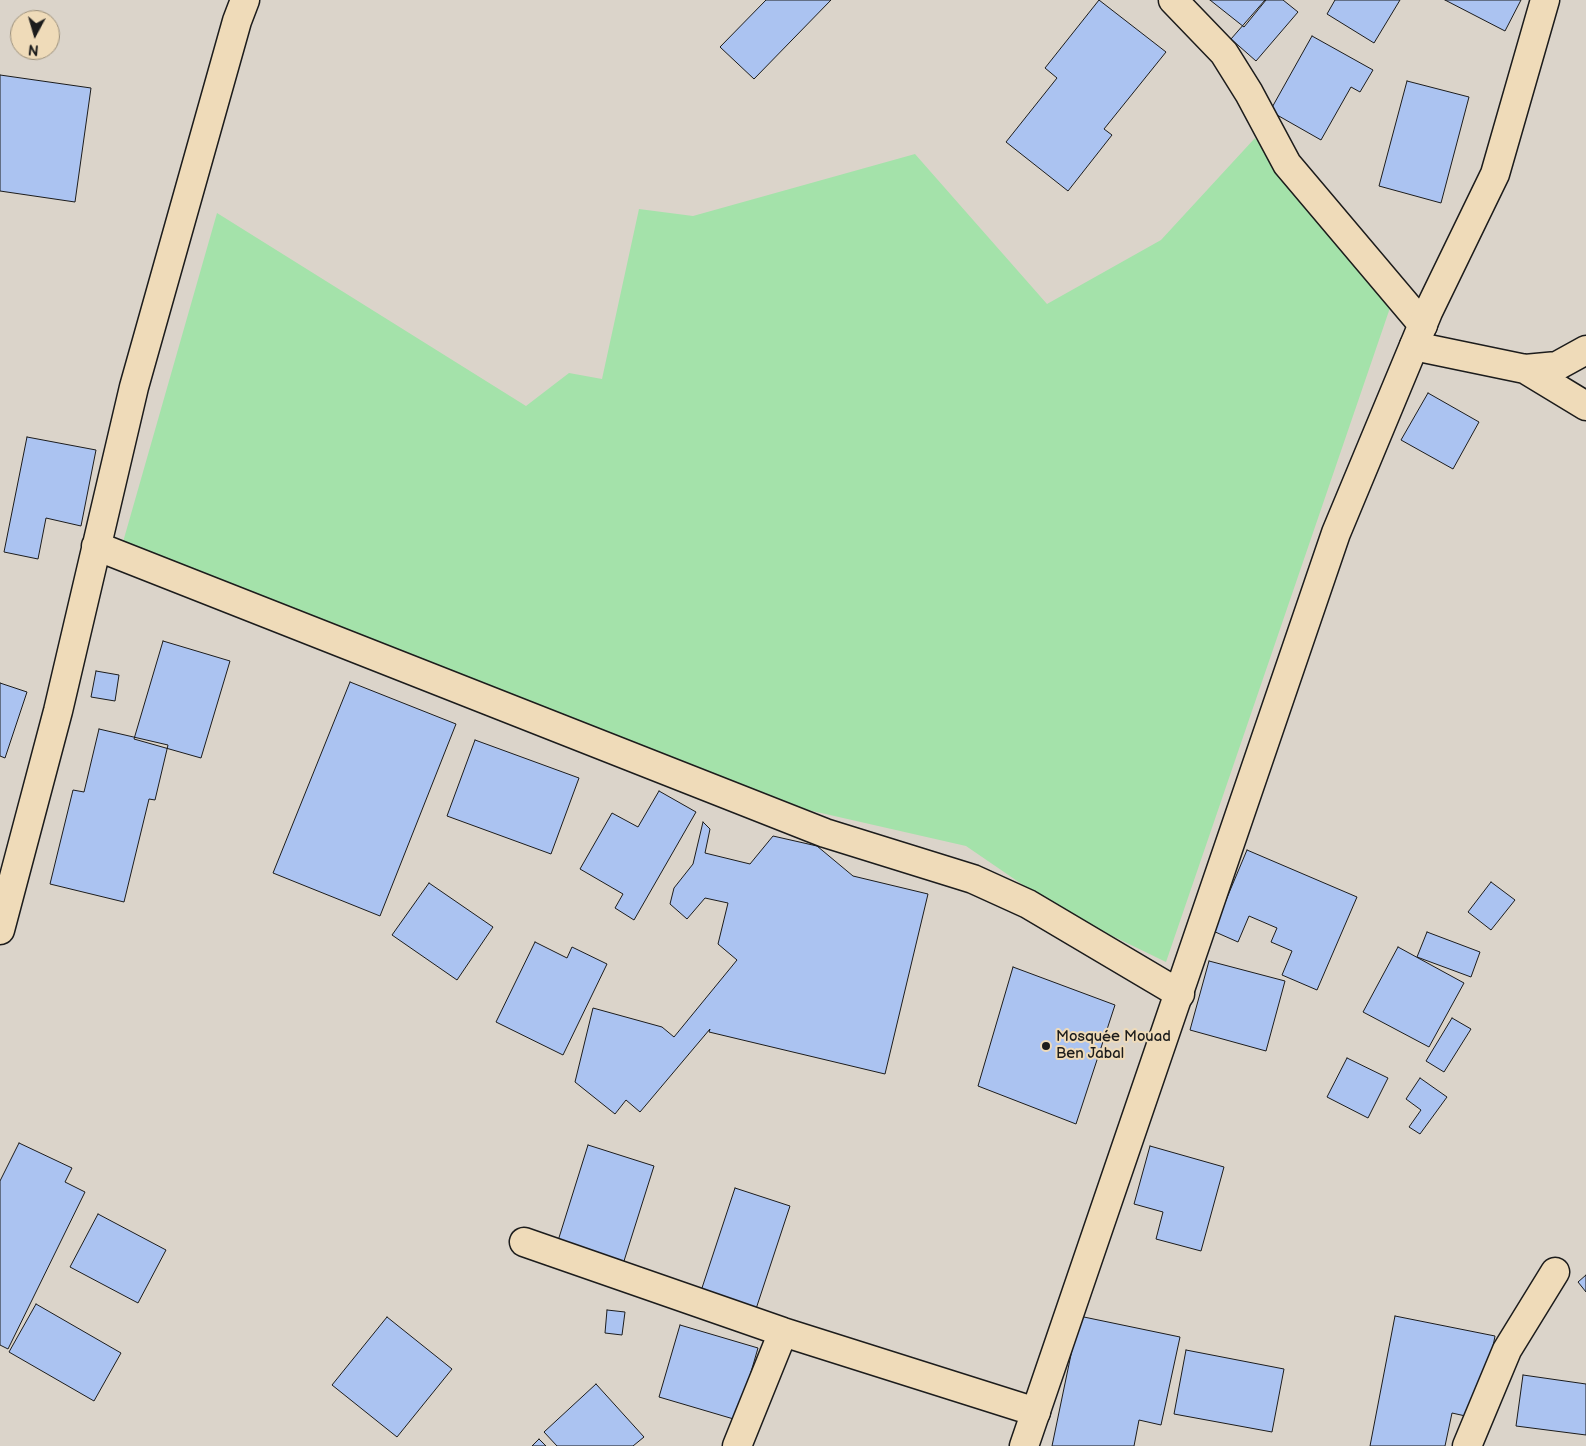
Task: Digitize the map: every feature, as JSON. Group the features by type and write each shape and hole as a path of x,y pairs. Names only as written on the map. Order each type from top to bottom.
{"street":[{"path":"0,930 58,711 134,387 237,20 245,0"},
{"path":"1174,0 1224,53 1249,93 1287,164 1418,336 1525,369 1586,406"},
{"path":"1024,1446 1336,533 1418,336 1496,174 1545,0"},
{"path":"1525,369 1557,366 1586,350"},
{"path":"96,546 825,833 973,879 1028,904 1180,994"},
{"path":"524,1242 783,1332 1036,1412"},
{"path":"1467,1446 1507,1350 1555,1272"},
{"path":"737,1446 783,1332"}],"green space":[{"path":"1255,138 1392,302 1166,962 1061,911 966,846 808,810 123,542 217,213 526,406 569,373 602,379 639,209 693,216 915,154 1047,304 1161,240"}],"building":[{"path":"766,0 831,0 754,79 720,47"},
{"path":"1099,0 1166,52 1104,129 1112,135 1068,191 1006,142 1057,78 1045,68"},
{"path":"1210,0 1266,0 1244,27"},
{"path":"1265,0 1283,0 1298,12 1256,61 1231,39"},
{"path":"1335,0 1400,0 1374,43 1327,14"},
{"path":"1445,0 1521,0 1505,31"},
{"path":"1312,36 1373,70 1360,92 1351,87 1321,140 1270,111"},
{"path":"0,75 91,88 75,202 0,191"},
{"path":"1407,81 1469,97 1441,203 1379,186"},
{"path":"1428,393 1479,422 1453,469 1401,440"},
{"path":"27,437 96,450 81,526 46,518 38,559 4,552"},
{"path":"163,641 230,661 201,758 134,739"},
{"path":"96,671 119,675 115,701 91,697"},
{"path":"350,682 456,724 380,916 273,873"},
{"path":"0,683 27,692 5,758 0,756"},
{"path":"99,729 168,745 155,800 149,799 124,902 50,884 73,790 84,792"},
{"path":"475,740 579,778 551,854 447,816"},
{"path":"659,791 696,812 634,920 615,908 623,894 580,869 612,813 638,827"},
{"path":"703,822 710,829 705,853 750,864 773,836 817,846 853,876 928,894 885,1074 709,1032 710,1029 640,1112 626,1100 615,1114 575,1082 593,1008 662,1027 674,1037 737,960 718,944 728,903 705,898 687,919 670,904 674,888 693,864"},
{"path":"1247,850 1357,897 1317,990 1282,975 1292,951 1271,942 1277,928 1249,916 1238,942 1213,931"},
{"path":"1491,882 1515,900 1491,930 1468,912"},
{"path":"429,883 493,927 457,980 392,935"},
{"path":"1427,932 1480,952 1471,977 1417,957"},
{"path":"535,942 567,958 572,947 607,964 563,1055 496,1022"},
{"path":"1398,947 1464,983 1429,1047 1363,1012"},
{"path":"1209,961 1285,981 1266,1051 1190,1030"},
{"name":"Mosquée Mouad Ben Jabal","path":"1013,967 1115,1005 1076,1124 978,1086"},
{"path":"1452,1018 1471,1029 1444,1072 1426,1061"},
{"path":"1347,1058 1388,1078 1368,1118 1327,1097"},
{"path":"1420,1078 1447,1097 1420,1134 1409,1127 1421,1110 1406,1099"},
{"path":"19,1143 72,1168 65,1182 85,1192 8,1349 0,1345 0,1181"},
{"path":"588,1145 654,1166 618,1280 552,1260"},
{"path":"1150,1146 1224,1167 1201,1251 1156,1239 1163,1212 1134,1204"},
{"path":"735,1188 790,1206 754,1315 699,1297"},
{"path":"98,1214 166,1250 138,1303 70,1267"},
{"path":"1586,1275 1586,1292 1578,1282"},
{"path":"36,1304 121,1353 94,1401 9,1352"},
{"path":"607,1310 625,1312 622,1335 605,1333"},
{"path":"1079,1316 1180,1337 1161,1425 1139,1420 1134,1446 1052,1446"},
{"path":"1395,1316 1495,1336 1479,1419 1452,1413 1445,1446 1370,1446"},
{"path":"387,1317 452,1369 397,1437 332,1385"},
{"path":"680,1325 758,1348 737,1420 659,1397"},
{"path":"1186,1350 1284,1369 1272,1432 1174,1414"},
{"path":"1523,1375 1586,1384 1586,1435 1516,1426"},
{"path":"596,1384 644,1437 633,1446 557,1446 544,1432"},
{"path":"539,1439 546,1446 532,1446"}],"place":[{"name":"Mosquée Mouad Ben Jabal","path":"1046,1046"}]}
